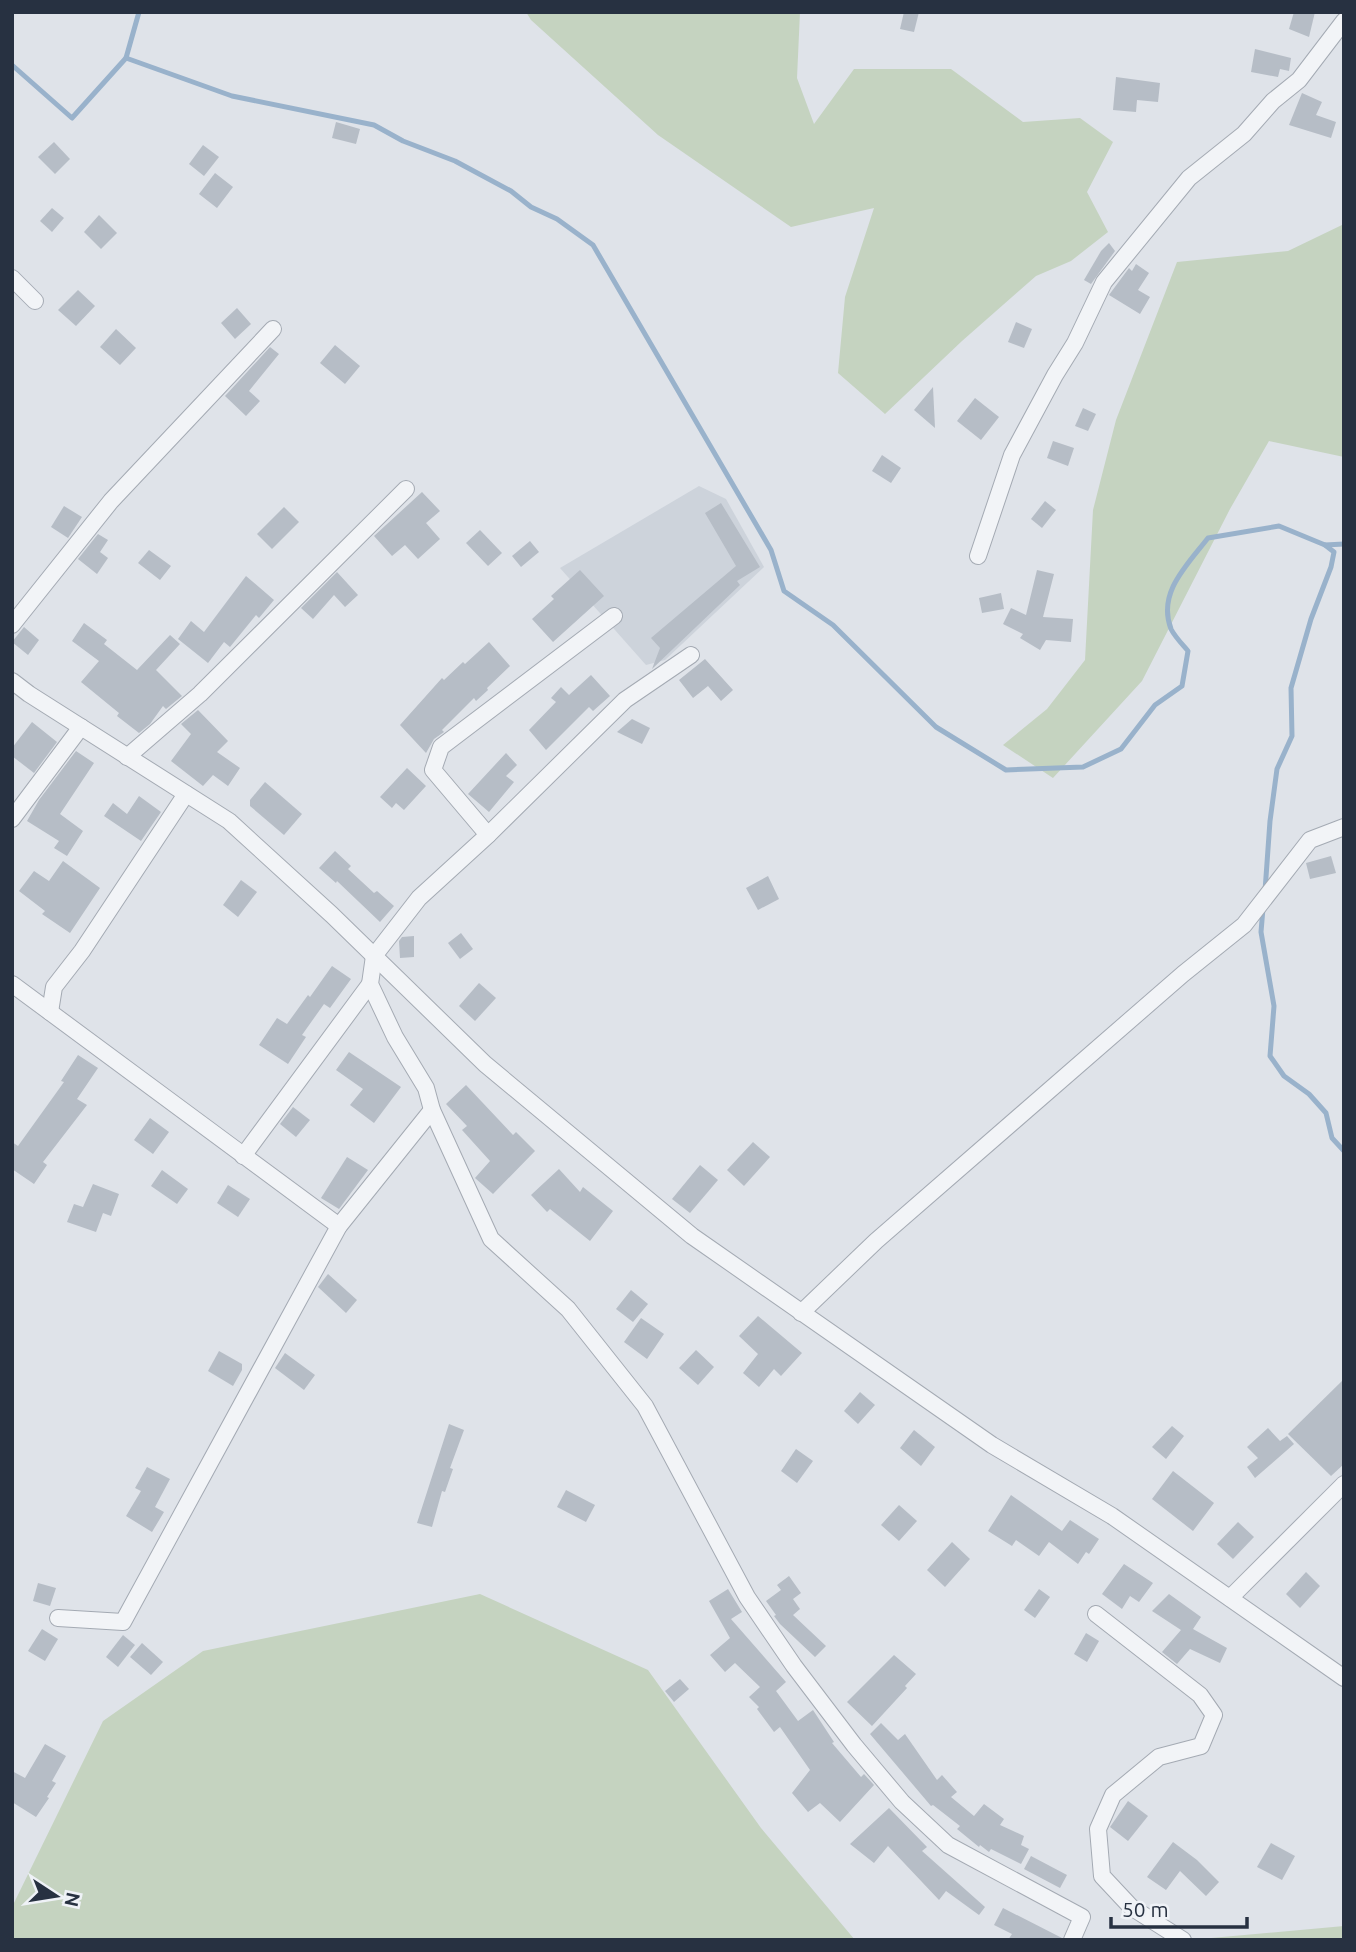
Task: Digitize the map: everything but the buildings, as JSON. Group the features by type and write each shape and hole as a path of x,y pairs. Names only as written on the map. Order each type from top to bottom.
{"street":[{"path":"978,556 1012,455 1075,343 1104,282 1189,178 1244,134 1273,102 1299,80 1344,21"},
{"path":"12,278 35,301"},
{"path":"12,625 111,500 273,329"},
{"path":"127,757 200,694 406,489"},
{"path":"488,835 433,770 441,747 614,616"},
{"path":"243,1156 370,984 374,956 419,898 488,835 625,700 691,655"},
{"path":"12,681 229,821 485,1064 692,1236 992,1444 1112,1516 1344,1678"},
{"path":"12,819 81,727"},
{"path":"50,1012 54,987 82,951 186,794"},
{"path":"801,1313 876,1241 1183,974 1244,925 1310,840 1344,827"},
{"path":"12,984 339,1226"},
{"path":"370,984 395,1037 426,1088 432,1110 491,1239 568,1309 645,1406 747,1597 794,1666 901,1802 948,1845 1082,1917 1072,1940"},
{"path":"58,1618 123,1622 339,1226 432,1110"},
{"path":"1230,1598 1344,1484"},
{"path":"1096,1614 1200,1695 1214,1715 1201,1746 1159,1757 1113,1795 1098,1829 1102,1876 1132,1907 1183,1940"}],"shaded area":[{"path":"699,486 726,499 764,567 665,660 646,665 560,568"}],"green space":[{"path":"526,12 800,12 797,78 814,124 854,69 951,69 1023,122 1080,118 1113,142 1087,192 1108,232 1071,261 1036,276 885,414 838,373 845,297 874,208 791,227 658,135 531,20"},
{"path":"1344,224 1344,457 1269,441 1230,509 1142,681 1053,778 1003,745 1047,709 1085,660 1093,510 1116,420 1177,262 1288,251"},
{"path":"480,1594 648,1670 761,1828 855,1940 12,1940 12,1907 103,1721 203,1651"},
{"path":"1344,1926 1344,1940 1189,1940"}],"waterway":[{"path":"126,58 139,12"},
{"path":"12,65 72,118 126,58 232,96 374,125 403,141 455,161 511,191 531,207 557,219 593,245 771,550 784,591 833,625 936,727 1006,770 1083,767 1121,749 1155,705 1182,686 1188,651 1171,629 1168,603 1176,580 1208,538 1279,526 1325,545 1344,544"},
{"path":"1265,891 1277,769 1292,736 1291,688 1334,552 1325,545"},
{"path":"1263,908 1261,932 1274,1006 1270,1056 1284,1076 1309,1094 1326,1113 1332,1138 1344,1151"}]}
